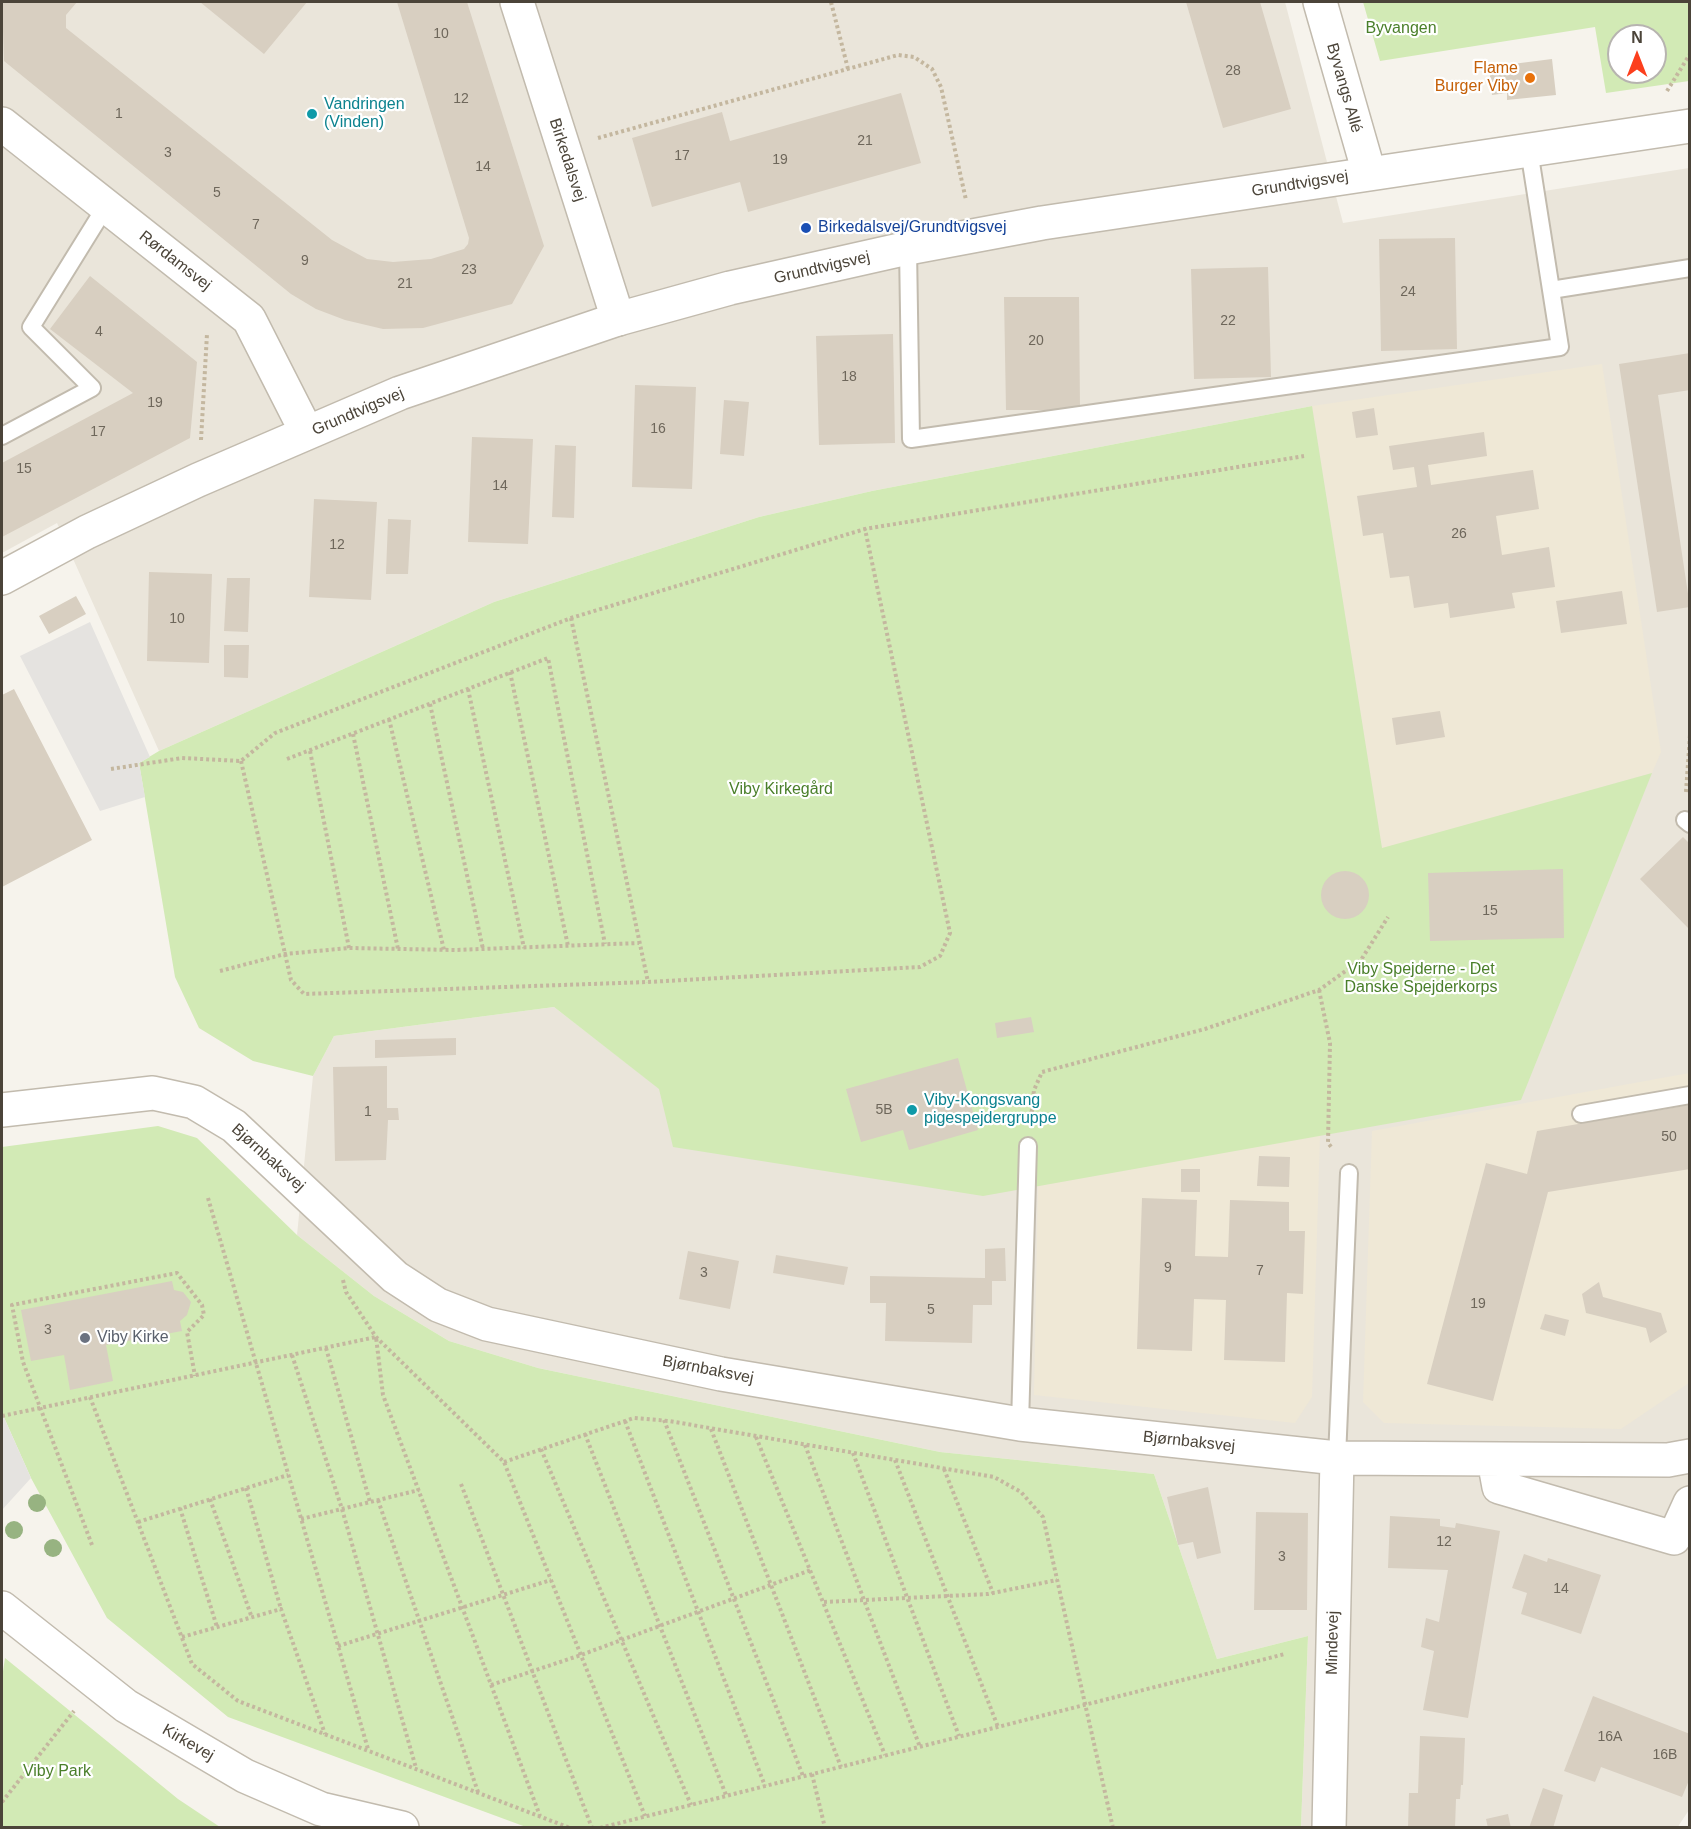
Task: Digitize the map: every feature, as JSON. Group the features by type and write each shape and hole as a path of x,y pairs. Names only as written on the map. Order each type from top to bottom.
{"street":[{"name":"Birkedalsvej","path":"517,2 618,319"},
{"name":"Byvangs Allé","path":"1320,2 1369,174"},
{"name":"Rørdamsvej","path":"2,124 249,319 307,433"},
{"name":"Grundtvigsvej","path":"2,578 87,532 198,480 400,393 618,319 730,288 908,248 974,236 1689,126"},
{"name":"Bjørnbaksvej","path":"2,1110 153,1093 194,1102 234,1126 395,1277 438,1305 488,1324 721,1374 1020,1424 1336,1458 1668,1460 1689,1456"},
{"name":"Mindevej","path":"1329,1827 1336,1458"},
{"path":"1494,1460 1499,1487 1674,1538 1689,1503"},
{"name":"Kirkevej","path":"3,1611 126,1706 245,1776 353,1822 402,1827"}],"lane":[{"path":"908,248 911,439 1560,347 1529,150"},
{"path":"2,436 92,388 31,327 106,206"},
{"path":"1551,290 1689,268"},
{"path":"1581,1114 1689,1095"},
{"path":"1020,1424 1028,1146"},
{"path":"1336,1458 1349,1173"}],"path":[{"path":"831,2 848,69"},
{"path":"563,147 898,55 914,57 932,69 941,87 974,236"},
{"path":"198,480 209,288"},
{"path":"111,769 182,758 241,761 275,733 571,618 865,529 1304,456"},
{"path":"241,761 291,980 304,994 648,982 920,967 940,956 950,933 865,529"},
{"path":"571,618 648,982"},
{"path":"287,759 548,658 606,944"},
{"path":"510,672 568,946"},
{"path":"468,689 524,948"},
{"path":"430,704 483,949"},
{"path":"389,719 444,950"},
{"path":"353,734 398,949"},
{"path":"1687,822 1689,735"},
{"path":"310,751 349,948"},
{"path":"1028,1146 1034,1090 1042,1072 1205,1029 1319,990 1362,960 1388,917"},
{"path":"220,971 285,954 349,948 444,950 639,943"},
{"path":"1319,990 1330,1043 1329,1143 1349,1173"},
{"path":"208,1198 368,1750"},
{"path":"345,1230 337,1258 346,1292 376,1337 504,1462 645,1816"},
{"path":"92,1545 23,1362 12,1305 177,1273 202,1305 204,1314 187,1332 195,1376"},
{"path":"2,1416 376,1337"},
{"path":"376,1337 383,1395 540,1816"},
{"path":"326,1348 369,1502"},
{"path":"292,1355 342,1509 416,1768"},
{"path":"90,1397 192,1664 238,1701 570,1827"},
{"path":"504,1462 634,1418 664,1420 994,1477 1021,1492 1043,1517 1113,1827"},
{"path":"664,1420 803,1776"},
{"path":"625,1421 765,1786"},
{"path":"710,1428 841,1767"},
{"path":"585,1434 726,1796"},
{"path":"755,1436 885,1755"},
{"path":"805,1444 920,1747"},
{"path":"541,1449 691,1805"},
{"path":"852,1452 960,1736"},
{"path":"894,1460 998,1727"},
{"path":"944,1468 993,1593"},
{"path":"138,1522 288,1475"},
{"path":"461,1484 591,1827"},
{"path":"246,1488 281,1609 325,1734"},
{"path":"301,1519 419,1490"},
{"path":"210,1499 252,1618"},
{"path":"378,1500 478,1792"},
{"path":"180,1508 217,1628"},
{"path":"491,1685 581,1655 811,1570"},
{"path":"338,1646 550,1580"},
{"path":"824,1602 993,1593 1057,1580"},
{"path":"182,1637 281,1609"},
{"path":"600,1827 1285,1654"},
{"path":"2,1802 96,1683"},
{"path":"812,1774 825,1827"}],"shaded area":[{"path":"2,2 1285,2 1343,223 1689,168 1689,1810 1677,1828 1301,1827 1308,1636 1217,1659 1154,1474 940,1452 538,1368 449,1341 374,1296 297,1235 313,1076 334,1036 554,1007 660,1089 1312,406 872,491 759,517 494,602 159,751 57,523 2,553"},
{"path":"1602,364 1661,752 1652,773 1382,849 1312,406"},
{"path":"90,622 150,757 139,763 145,797 100,811 20,656"},
{"path":"1689,1073 1689,1383 1621,1429 1384,1423 1363,1402 1372,1131"},
{"path":"1320,1135 1312,1397 1295,1423 1034,1395 1038,1186"},
{"path":"2,1413 31,1478 2,1510"}],"green space":[{"name":"Byvangen","path":"1363,2 1689,2 1689,81 1606,93 1595,27 1380,61"},
{"name":"Viby Kirkegård","path":"1312,406 1382,848 1652,773 1521,1100 983,1196 673,1147 659,1089 554,1007 334,1036 313,1076 253,1061 199,1028 175,977 139,763 159,751 494,602 759,517 872,491"},
{"path":"158,1126 197,1138 297,1235 374,1296 449,1341 538,1368 940,1452 1154,1474 1217,1659 1308,1636 1301,1827 526,1827 228,1717 107,1618 31,1478 2,1413 2,1147"},
{"name":"Viby Park","path":"5,1658 178,1799 220,1827 2,1827 2,1678"}],"building":[{"path":"2,2 77,2 66,15 66,28 332,240 367,259 393,262 431,259 464,249 469,238 397,2 467,2 544,246 512,304 423,328 383,329 345,320 316,309 291,294 4,61"},
{"path":"200,2 307,2 264,54"},
{"path":"1186,2 1260,2 1291,109 1223,128"},
{"path":"1552,59 1556,95 1507,100 1507,93 1492,95 1489,67"},
{"path":"901,93 921,163 748,212 740,182 652,207 632,138 722,112 730,141"},
{"path":"1455,238 1457,349 1381,351 1379,239"},
{"path":"1268,267 1271,377 1194,379 1191,269"},
{"path":"90,276 197,362 190,438 2,537 2,463 133,393 50,329"},
{"path":"1004,297 1079,297 1080,410 1006,410"},
{"path":"893,334 895,443 819,445 816,336"},
{"path":"1690,353 1690,390 1658,395 1690,607 1657,612 1619,364"},
{"path":"635,385 696,387 692,489 632,487"},
{"path":"724,400 749,402 744,456 720,454"},
{"path":"1374,408 1378,435 1356,438 1352,412"},
{"path":"1484,432 1487,456 1428,465 1431,485 1533,470 1539,509 1496,516 1502,555 1549,547 1555,587 1512,593 1515,608 1450,618 1448,603 1414,608 1409,576 1390,578 1383,533 1363,536 1357,496 1417,487 1414,467 1393,470 1389,446"},
{"path":"472,437 533,439 528,544 468,542"},
{"path":"555,445 576,446 574,518 552,517"},
{"path":"314,499 377,502 371,600 309,597"},
{"path":"388,519 411,520 408,574 386,574"},
{"path":"149,572 212,574 209,663 147,661"},
{"path":"227,578 250,578 248,632 224,631"},
{"path":"1622,591 1627,624 1561,633 1556,601"},
{"path":"76,596 86,614 49,634 39,616"},
{"path":"224,645 249,645 248,678 224,677"},
{"path":"14,689 92,840 2,887 2,695"},
{"path":"1440,711 1445,737 1396,745 1392,718"},
{"path":"1683,837 1690,844 1690,930 1640,879"},
{"path":"1563,869 1564,938 1430,941 1428,873"},
{"path":"1340,871 1350,871 1362,878 1369,890 1369,900 1362,912 1350,919 1340,919 1325,908 1321,900 1321,890 1332,875"},
{"path":"1031,1017 1034,1032 997,1038 995,1023"},
{"path":"456,1038 456,1055 375,1058 375,1040"},
{"name":"Viby-Kongsvang pigespejdergruppe","path":"958,1058 978,1130 909,1150 903,1130 861,1142 846,1089"},
{"path":"387,1066 387,1108 398,1108 399,1120 388,1120 386,1160 335,1161 333,1067"},
{"path":"1690,1105 1690,1169 1548,1192 1493,1401 1427,1384 1486,1163 1527,1174 1537,1131"},
{"path":"1259,1156 1290,1157 1289,1187 1257,1186"},
{"path":"1181,1169 1200,1169 1200,1192 1181,1192"},
{"path":"1142,1198 1197,1200 1195,1256 1228,1257 1230,1200 1289,1202 1289,1231 1305,1231 1303,1294 1287,1293 1285,1362 1224,1360 1226,1300 1194,1299 1192,1351 1137,1349"},
{"path":"1005,1248 1006,1281 992,1281 992,1305 973,1305 972,1343 885,1341 886,1303 870,1303 870,1276 985,1278 985,1249"},
{"path":"688,1251 739,1261 730,1309 679,1299"},
{"path":"776,1255 848,1267 844,1285 773,1273"},
{"name":"Viby Kirke","path":"172,1281 174,1290 183,1292 191,1302 187,1315 180,1321 182,1331 106,1345 113,1381 70,1390 64,1355 31,1361 21,1310"},
{"path":"1599,1282 1603,1297 1661,1313 1667,1332 1650,1343 1646,1328 1586,1313 1582,1294"},
{"path":"1545,1314 1569,1320 1565,1336 1540,1329"},
{"path":"1208,1487 1221,1553 1197,1559 1193,1542 1178,1545 1167,1497"},
{"path":"1256,1512 1308,1513 1307,1610 1254,1610"},
{"path":"1390,1516 1440,1519 1440,1526 1455,1528 1456,1523 1500,1531 1468,1718 1423,1710 1434,1651 1421,1647 1426,1618 1439,1622 1448,1570 1388,1568"},
{"path":"1524,1554 1547,1562 1548,1558 1601,1575 1581,1634 1521,1614 1527,1593 1512,1588"},
{"path":"1593,1696 1690,1734 1690,1778 1682,1797 1601,1767 1595,1782 1564,1771"},
{"path":"1420,1736 1465,1738 1463,1785 1461,1785 1460,1799 1456,1799 1455,1828 1408,1828 1409,1793 1418,1793"},
{"path":"1543,1788 1563,1795 1553,1828 1529,1828"},
{"path":"1508,1814 1511,1828 1488,1828 1486,1819"}],"place":[{"name":"Flame Burger Viby","path":"1530,78"},
{"name":"Vandringen (Vinden)","path":"312,114"},
{"name":"Birkedalsvej/Grundtvigsvej","path":"806,228"},
{"name":"Viby-Kongsvang pigespejdergruppe","path":"912,1110"},
{"name":"Viby Kirke","path":"85,1338"}],"park label":[{"name":"Viby Spejderne - Det Danske Spejderkorps","path":"1421,979"}]}
